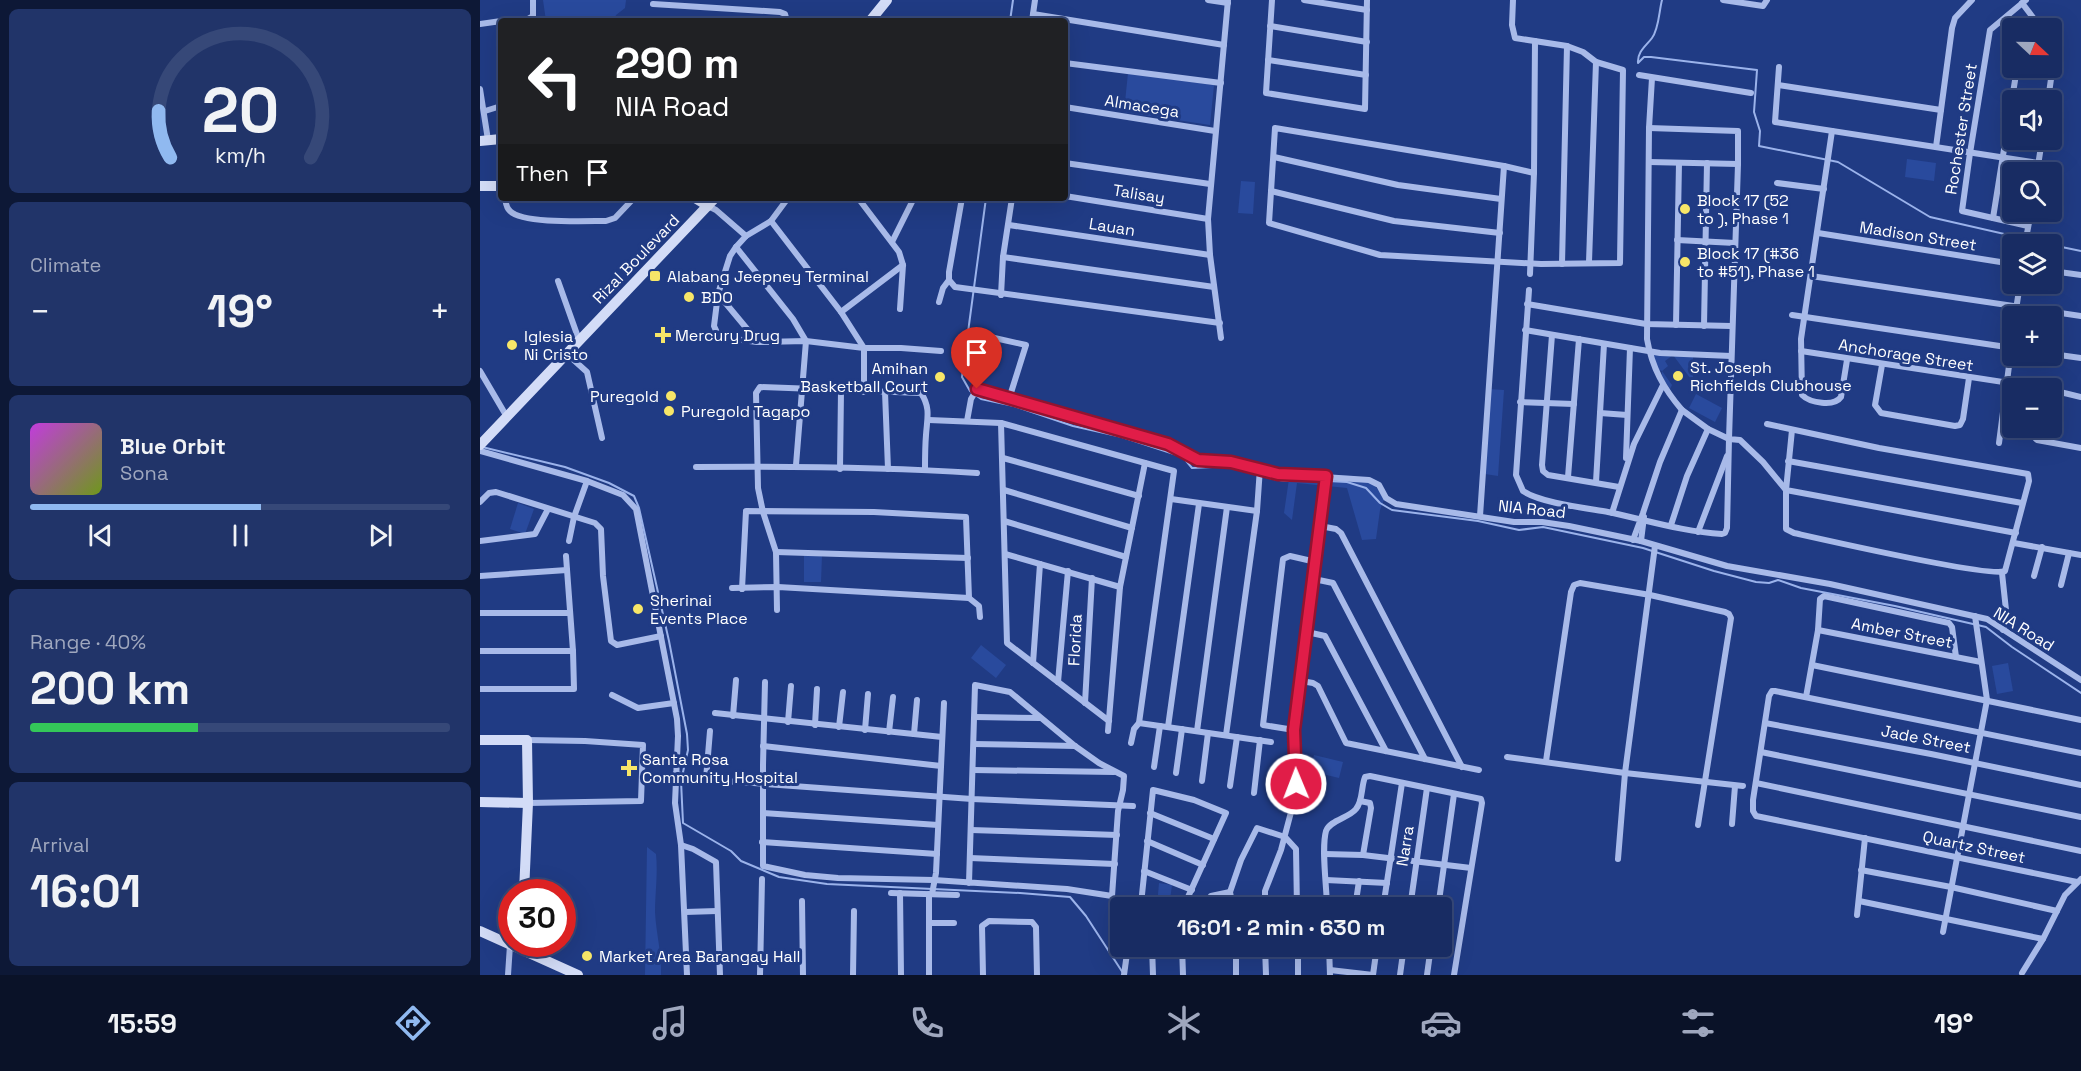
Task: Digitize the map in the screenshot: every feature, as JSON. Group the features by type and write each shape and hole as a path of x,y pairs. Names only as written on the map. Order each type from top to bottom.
{"street":[{"path":"530,18 533,16 533,0"},
{"path":"872,18 887,0"},
{"path":"1033,17 1035,0"},
{"path":"1208,0 1228,2 1208,219 1210,255 1221,338"},
{"path":"1272,0 1266,93 1365,109 1367,0"},
{"path":"1304,0 1367,10"},
{"path":"1513,0 1512,25 1515,38 1567,46 1583,52 1596,62 1623,70 1620,263 1531,263 1380,255 1269,223 1275,128 1534,173"},
{"path":"1725,0 1763,6 1767,0"},
{"path":"1936,147 1952,28 1955,18 1972,0"},
{"path":"2024,2 2034,18"},
{"name":"Rochester Street","path":"2024,2 1990,30 1962,211 2028,226"},
{"path":"653,4 780,12 785,14 786,18"},
{"path":"480,24 498,22"},
{"path":"1068,22 1224,45"},
{"path":"1270,26 1367,42"},
{"path":"1530,274 1534,173 1535,41"},
{"path":"1562,264 1567,46"},
{"path":"1268,60 1366,75"},
{"path":"1589,262 1596,62"},
{"path":"1068,63 1221,82"},
{"path":"1779,67 1775,122 2031,162"},
{"path":"1639,75 1751,93"},
{"path":"1652,78 1646,324 1649,352 1659,379 1682,410 1708,429 1729,439 1740,440 1763,462 1786,490 2016,532"},
{"path":"1993,218 2015,78"},
{"path":"1778,85 1941,110"},
{"path":"480,89 485,111 484,140"},
{"path":"485,111 498,107"},
{"name":"Almacega","path":"1068,108 1215,132"},
{"path":"1529,290 1516,475 1523,491 1539,498 1643,517 1698,532 1722,534 1727,531 1738,131 1649,128"},
{"path":"1832,131 1801,351 1802,395 1806,399 1834,404 1838,401 1841,397 1847,360"},
{"path":"1274,157 1398,185 1501,199"},
{"path":"1649,162 1738,164"},
{"path":"1068,163 1210,184"},
{"path":"1676,325 1679,163"},
{"path":"1704,326 1707,164"},
{"path":"1480,516 1488,373 1504,166"},
{"path":"1777,183 1824,189"},
{"path":"480,186 498,186"},
{"path":"1271,191 1394,221 1500,233"},
{"name":"Talisay","path":"1068,196 1208,219"},
{"path":"506,201 511,213 534,219 606,221 615,218 631,201"},
{"path":"786,201 771,221 746,236 730,256 718,294 714,326 719,336 758,342 806,341 864,348 941,351"},
{"path":"860,201 892,242 903,265 900,309"},
{"path":"892,242 912,201"},
{"path":"939,302 943,288 949,280 962,201"},
{"path":"1001,295 1012,201"},
{"path":"711,202 716,210 746,236"},
{"name":"Rizal Boulevard","path":"481,446 711,202"},
{"path":"771,221 841,312 864,348 864,392"},
{"path":"2027,234 2029,222"},
{"name":"Lauan","path":"1009,225 1210,255"},
{"name":"Madison Street","path":"1818,234 2002,262"},
{"path":"1677,240 1735,243"},
{"path":"736,247 793,319 806,341 796,465"},
{"path":"1004,257 1214,287"},
{"path":"841,312 903,265"},
{"path":"2062,272 2081,275"},
{"path":"1811,276 2017,306 2019,294"},
{"path":"949,280 955,287 1001,295 1220,323"},
{"path":"558,281 579,341"},
{"path":"718,294 758,342"},
{"path":"1527,304 1646,324 1731,326"},
{"path":"2062,313 2081,316"},
{"path":"1792,315 2002,347"},
{"path":"1525,330 1649,352 1731,356"},
{"path":"1552,335 1543,471 1548,475 1619,487"},
{"path":"967,421 971,399 977,389 990,337 1026,345 1009,399"},
{"path":"1568,477 1579,339"},
{"path":"1596,482 1604,344"},
{"path":"1625,466 1630,348"},
{"name":"Anchorage Street","path":"1801,351 1847,360 2002,382"},
{"path":"567,354 587,372 602,438"},
{"path":"2062,355 2081,358"},
{"path":"1882,365 1875,405 1877,410 1881,413 1955,426 1960,424 1963,418 1970,378"},
{"path":"480,371 507,417"},
{"path":"1612,513 1625,466 1649,410 1663,385"},
{"path":"777,610 776,552 763,512 757,466 756,393 760,387 921,393 927,402 929,420 926,433 925,470"},
{"name":"NIA Road","path":"977,389 1168,444 1198,460 1231,462 1278,474 1369,480 1379,485 1386,498 1396,504 1514,522 1542,522 1569,526 1641,541 1727,566 1830,584 1975,621 1987,619 2081,680"},
{"path":"840,469 841,391"},
{"path":"885,392 888,469"},
{"path":"2062,392 2081,397"},
{"path":"1521,402 1574,404"},
{"path":"1633,540 1643,517 1660,462 1682,410"},
{"path":"1600,413 1627,415"},
{"path":"929,420 1001,423 1174,471 1139,723 1134,729 1131,743"},
{"path":"1999,443 2002,420"},
{"path":"1001,423 1007,643 1109,721"},
{"path":"1767,424 1879,448 2025,473 2030,476 2014,543 2006,568 2002,573 2006,609 2003,630"},
{"path":"1671,525 1687,476 1708,429"},
{"path":"1792,430 1786,490 1786,529 1794,533 1959,567 2002,573"},
{"path":"2036,438 2081,448"},
{"path":"481,446 623,495 636,509 674,703 678,736 676,819 681,845 687,975"},
{"path":"1698,532 1728,452"},
{"path":"1003,458 1139,496"},
{"path":"1788,461 2022,503"},
{"path":"1108,731 1120,587 1145,463"},
{"path":"696,467 796,465 840,469 977,473"},
{"path":"1226,735 1257,511 1260,471"},
{"path":"1265,897 1265,891 1285,837 1295,797 1297,771 1294,730 1326,476"},
{"path":"568,541 574,516 587,481"},
{"path":"1004,490 1132,528"},
{"path":"480,502 489,493 496,492 595,523 601,529 610,641 617,645 661,636"},
{"path":"1171,499 1257,511"},
{"path":"1168,727 1199,504"},
{"path":"1197,731 1227,507"},
{"path":"480,541 535,534 548,509"},
{"path":"742,589 744,513 874,512 966,517 969,598"},
{"path":"1641,541 1643,517"},
{"path":"1004,521 1126,557"},
{"path":"1320,526 1341,533 1462,767"},
{"path":"2014,543 2081,555"},
{"path":"1618,859 1625,773 1655,546"},
{"path":"2034,576 2042,547"},
{"path":"776,552 968,558"},
{"path":"2061,585 2069,553"},
{"path":"1005,554 1120,587"},
{"path":"480,689 574,688 566,556"},
{"path":"1294,730 1263,725 1283,559 1290,556 1316,561"},
{"path":"1033,663 1040,564"},
{"path":"480,576 567,570"},
{"path":"1058,682 1068,572"},
{"name":"Florida","path":"1085,703 1092,578"},
{"path":"1314,579 1333,583 1425,759"},
{"path":"1546,761 1571,592 1574,585 1580,583 1650,595 1725,612 1731,618 1698,825"},
{"path":"732,588 778,587 969,598 979,606 980,617"},
{"path":"1806,697 1818,630 1820,599 1827,597 1949,623 1952,627 1956,657"},
{"path":"480,613 570,613"},
{"path":"1943,932 1987,700 1975,621"},
{"name":"Amber Street","path":"1818,630 1981,662"},
{"path":"1307,632 1325,636 1386,750"},
{"path":"480,651 573,651"},
{"path":"1812,665 2081,720"},
{"path":"733,716 736,680"},
{"path":"1300,681 1318,686 1346,743 1479,770"},
{"path":"765,682 763,866 788,872 932,889 957,895"},
{"path":"891,893 969,883 1067,889 1112,896 1119,805 1124,790 1124,776 1098,763 1010,692 975,685 969,883"},
{"path":"788,722 791,686"},
{"path":"815,725 817,689"},
{"path":"2081,753 1772,691 1756,783 2081,850"},
{"path":"839,727 843,692"},
{"path":"865,730 868,694"},
{"path":"612,695 638,708 674,703"},
{"path":"889,732 893,697"},
{"path":"914,734 917,700"},
{"path":"929,975 929,923 937,854 944,703"},
{"path":"715,713 942,737"},
{"path":"975,717 1041,718"},
{"path":"1139,723 1271,742"},
{"name":"Jade Street","path":"1765,723 1976,762 2081,785"},
{"path":"1154,767 1160,726"},
{"path":"1176,773 1182,729"},
{"path":"706,779 710,730"},
{"path":"1202,781 1208,733"},
{"path":"1230,786 1237,737"},
{"path":"480,740 585,741 643,745 641,801 480,802"},
{"path":"525,879 528,802 527,740"},
{"path":"1254,793 1260,740"},
{"path":"974,744 1075,746"},
{"path":"763,746 940,766"},
{"path":"1761,752 2081,817"},
{"path":"1507,757 1743,786"},
{"path":"1096,772 1098,763"},
{"path":"973,770 1116,772"},
{"path":"677,774 706,779 972,799 1132,806"},
{"path":"1327,897 1326,830 1330,825 1356,809 1365,777 1370,776 1480,799 1482,803 1454,975"},
{"path":"1385,897 1402,783"},
{"name":"Quartz Street","path":"1756,783 1753,811 1756,816 1958,858 2079,880"},
{"path":"1732,824 1736,786"},
{"name":"Narra","path":"1411,897 1428,788"},
{"path":"1142,897 1153,790 1205,804 1226,813 1189,897"},
{"path":"1439,897 1454,794"},
{"path":"1360,801 1370,803 1371,808 1363,855"},
{"path":"763,813 938,825"},
{"path":"1150,813 1214,839"},
{"path":"1231,897 1230,892 1241,860 1257,828 1285,837 1296,849 1297,897"},
{"path":"971,830 1117,835"},
{"path":"1857,915 1865,838"},
{"path":"1147,841 1203,865"},
{"path":"762,842 937,854"},
{"path":"681,845 716,862 720,975"},
{"path":"1325,854 1363,855 1471,868"},
{"path":"970,858 1115,864"},
{"path":"1861,870 2057,910"},
{"path":"1144,872 1192,890"},
{"path":"760,975 762,879"},
{"path":"1326,880 1387,883"},
{"path":"1357,897 1359,880"},
{"path":"2022,973 2043,939 2065,895 2079,880"},
{"path":"1211,896 1230,892"},
{"path":"900,893 901,975"},
{"path":"801,901 803,975"},
{"path":"1859,901 2043,939"},
{"path":"685,912 717,911"},
{"path":"853,975 854,911"},
{"path":"983,975 982,926 989,921 999,921 1032,922 1036,927 1037,975"},
{"path":"929,923 954,923"},
{"path":"480,932 498,939"},
{"path":"508,975 514,957"},
{"path":"540,957 578,975"},
{"path":"1124,975 1126,957"},
{"path":"1152,957 1153,975"},
{"path":"1182,957 1183,975"},
{"path":"1236,957 1236,975"},
{"path":"1265,957 1266,975"},
{"path":"1298,957 1298,975"},
{"path":"1329,957 1330,972 1373,975 1375,957"},
{"path":"1400,975 1402,957"},
{"path":"1427,975 1429,957"}],"shaded area":[{"path":"543,0 626,0 625,8 615,18 546,18"},
{"path":"1128,73 1214,85 1210,125 1124,112"},
{"path":"1907,159 1936,163 1934,181 1905,177"},
{"path":"1241,181 1255,182 1253,214 1238,213"},
{"path":"1651,351 1693,352 1693,382 1673,355 1665,361 1668,366 1662,371 1657,369"},
{"path":"1662,371 1672,385 1670,389 1662,377"},
{"path":"1488,389 1504,390 1498,476 1485,474"},
{"path":"1696,394 1722,408 1715,422 1689,408"},
{"path":"1290,472 1353,476 1371,482 1385,497 1380,510 1376,539 1362,540 1347,488 1297,483 1292,520 1284,513"},
{"path":"518,503 534,509 525,534 510,529"},
{"path":"804,555 822,555 821,582 804,582"},
{"path":"981,645 1006,665 996,678 971,658"},
{"path":"2008,663 2013,691 1997,694 1992,666"},
{"path":"1314,755 1343,762 1339,778 1310,771"},
{"path":"647,847 656,854 655,912 661,975 645,975"},
{"path":"1159,883 1172,885 1170,897 1158,897"}],"waterway":[{"path":"1010,18 1013,0"},
{"path":"1662,0 1656,30 1640,52 1638,63 1644,57 1651,57 1757,70 1754,112 1760,131 1759,146 1838,162 1930,217 2004,234"},
{"path":"986,201 962,377 970,391 981,399 1014,406 1073,426 1122,437 1183,457 1192,468 1232,466 1251,470"},
{"path":"2062,247 2081,251"},
{"path":"482,447 565,467 609,483 634,496 639,508 669,641 687,734 688,750 681,781 683,823 731,851 741,861 779,877 827,884 1070,897 1086,916 1123,973"},
{"path":"1262,475 1283,481 1323,481"},
{"path":"1328,481 1347,482 1366,488 1380,503 1392,510 1478,521 1519,530 1543,527 1643,548 1756,582 1769,583 1778,580 1801,588 1986,627 2081,693"}],"place":[{"name":"Block 17 (52 to ), Phase 1","path":"1685,209"},
{"name":"Block 17 (#36 to #51), Phase 1","path":"1685,262"},
{"name":"Alabang Jeepney Terminal","path":"655,276"},
{"name":"BDO","path":"689,297"},
{"name":"Mercury Drug","path":"663,335"},
{"name":"Iglesia Ni Cristo","path":"512,345"},
{"name":"St. Joseph Richfields Clubhouse","path":"1678,376"},
{"name":"Amihan Basketball Court","path":"940,377"},
{"name":"Puregold","path":"671,396"},
{"name":"Puregold Tagapo","path":"669,411"},
{"name":"Sherinai Events Place","path":"638,609"},
{"name":"Santa Rosa Community Hospital","path":"629,768"},
{"name":"Market Area Barangay Hall","path":"587,956"}],"route":[{"path":"977,389 1168,444 1198,460 1231,462 1278,474 1326,476 1294,730 1296,784"}]}
